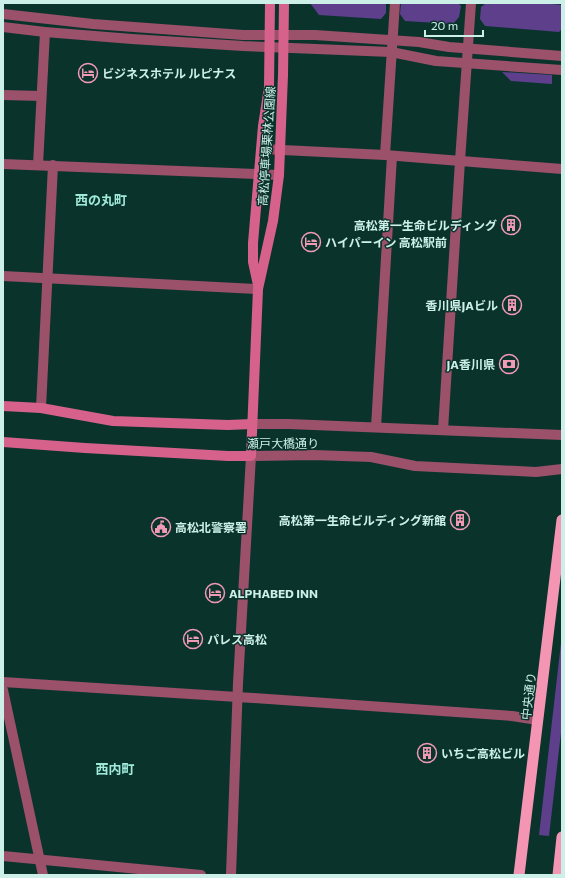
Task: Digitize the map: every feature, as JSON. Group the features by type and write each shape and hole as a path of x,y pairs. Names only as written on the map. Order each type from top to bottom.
{"highway":[{"name":"中央通り","path":"519,875 562,520"},
{"path":"558,875 562,837"}],"main road":[{"name":"高松停車場栗林公園線","path":"258,289 253,262 253,243 269,87 270,3"},
{"name":"高松停車場栗林公園線","path":"251,456 258,289 273,221 279,175 284,3"},
{"name":"瀬戸大橋通り","path":"3,406 41,408 113,421 228,425 252,424"},
{"name":"瀬戸大橋通り","path":"3,442 93,449 251,456"}],"street":[{"path":"376,427 389,156 391,52 395,3"},
{"path":"442,430 471,3"},
{"path":"3,14 93,24 243,34 315,36 419,42 449,47 562,56"},
{"path":"3,27 45,32 269,47 391,52 436,61 562,70"},
{"path":"38,165 45,32"},
{"path":"3,95 41,96"},
{"path":"262,149 389,156 562,169"},
{"path":"3,164 279,175"},
{"path":"41,408 53,165"},
{"path":"3,276 258,289"},
{"name":"瀬戸大橋通り","path":"252,424 376,427 562,435"},
{"name":"瀬戸大橋通り","path":"251,456 314,455 371,457 415,466 536,472 562,469"},
{"path":"231,875 238,697 251,456"},
{"path":"3,682 512,716 538,720"},
{"path":"3,690 41,859 43,875"},
{"path":"3,856 201,875"}],"shaded area":[{"path":"310,3 386,3 386,13 381,19 319,15"},
{"path":"401,3 458,3 461,6 459,17 453,24 405,21 400,14"},
{"path":"486,3 542,3 562,5 562,29 559,32 485,26 480,19 481,7"},
{"path":"502,72 552,75 552,84 511,81"},
{"path":"562,634 562,724 549,836 539,835"}],"place":[{"name":"ビジネスホテル ルピナス","path":"88,73"},
{"name":"高松第一生命ビルディング","path":"511,225"},
{"name":"ハイパーイン 高松駅前","path":"311,242"},
{"name":"香川県JAビル","path":"512,305"},
{"name":"JA香川県","path":"509,364"},
{"name":"高松第一生命ビルディング新館","path":"460,520"},
{"name":"高松北警察署","path":"161,527"},
{"name":"ALPHABED INN","path":"215,593"},
{"name":"パレス高松","path":"193,639"},
{"name":"いちご高松ビル","path":"427,753"}],"district":[{"name":"西の丸町","path":"101,200"},
{"name":"西内町","path":"115,769"}]}
